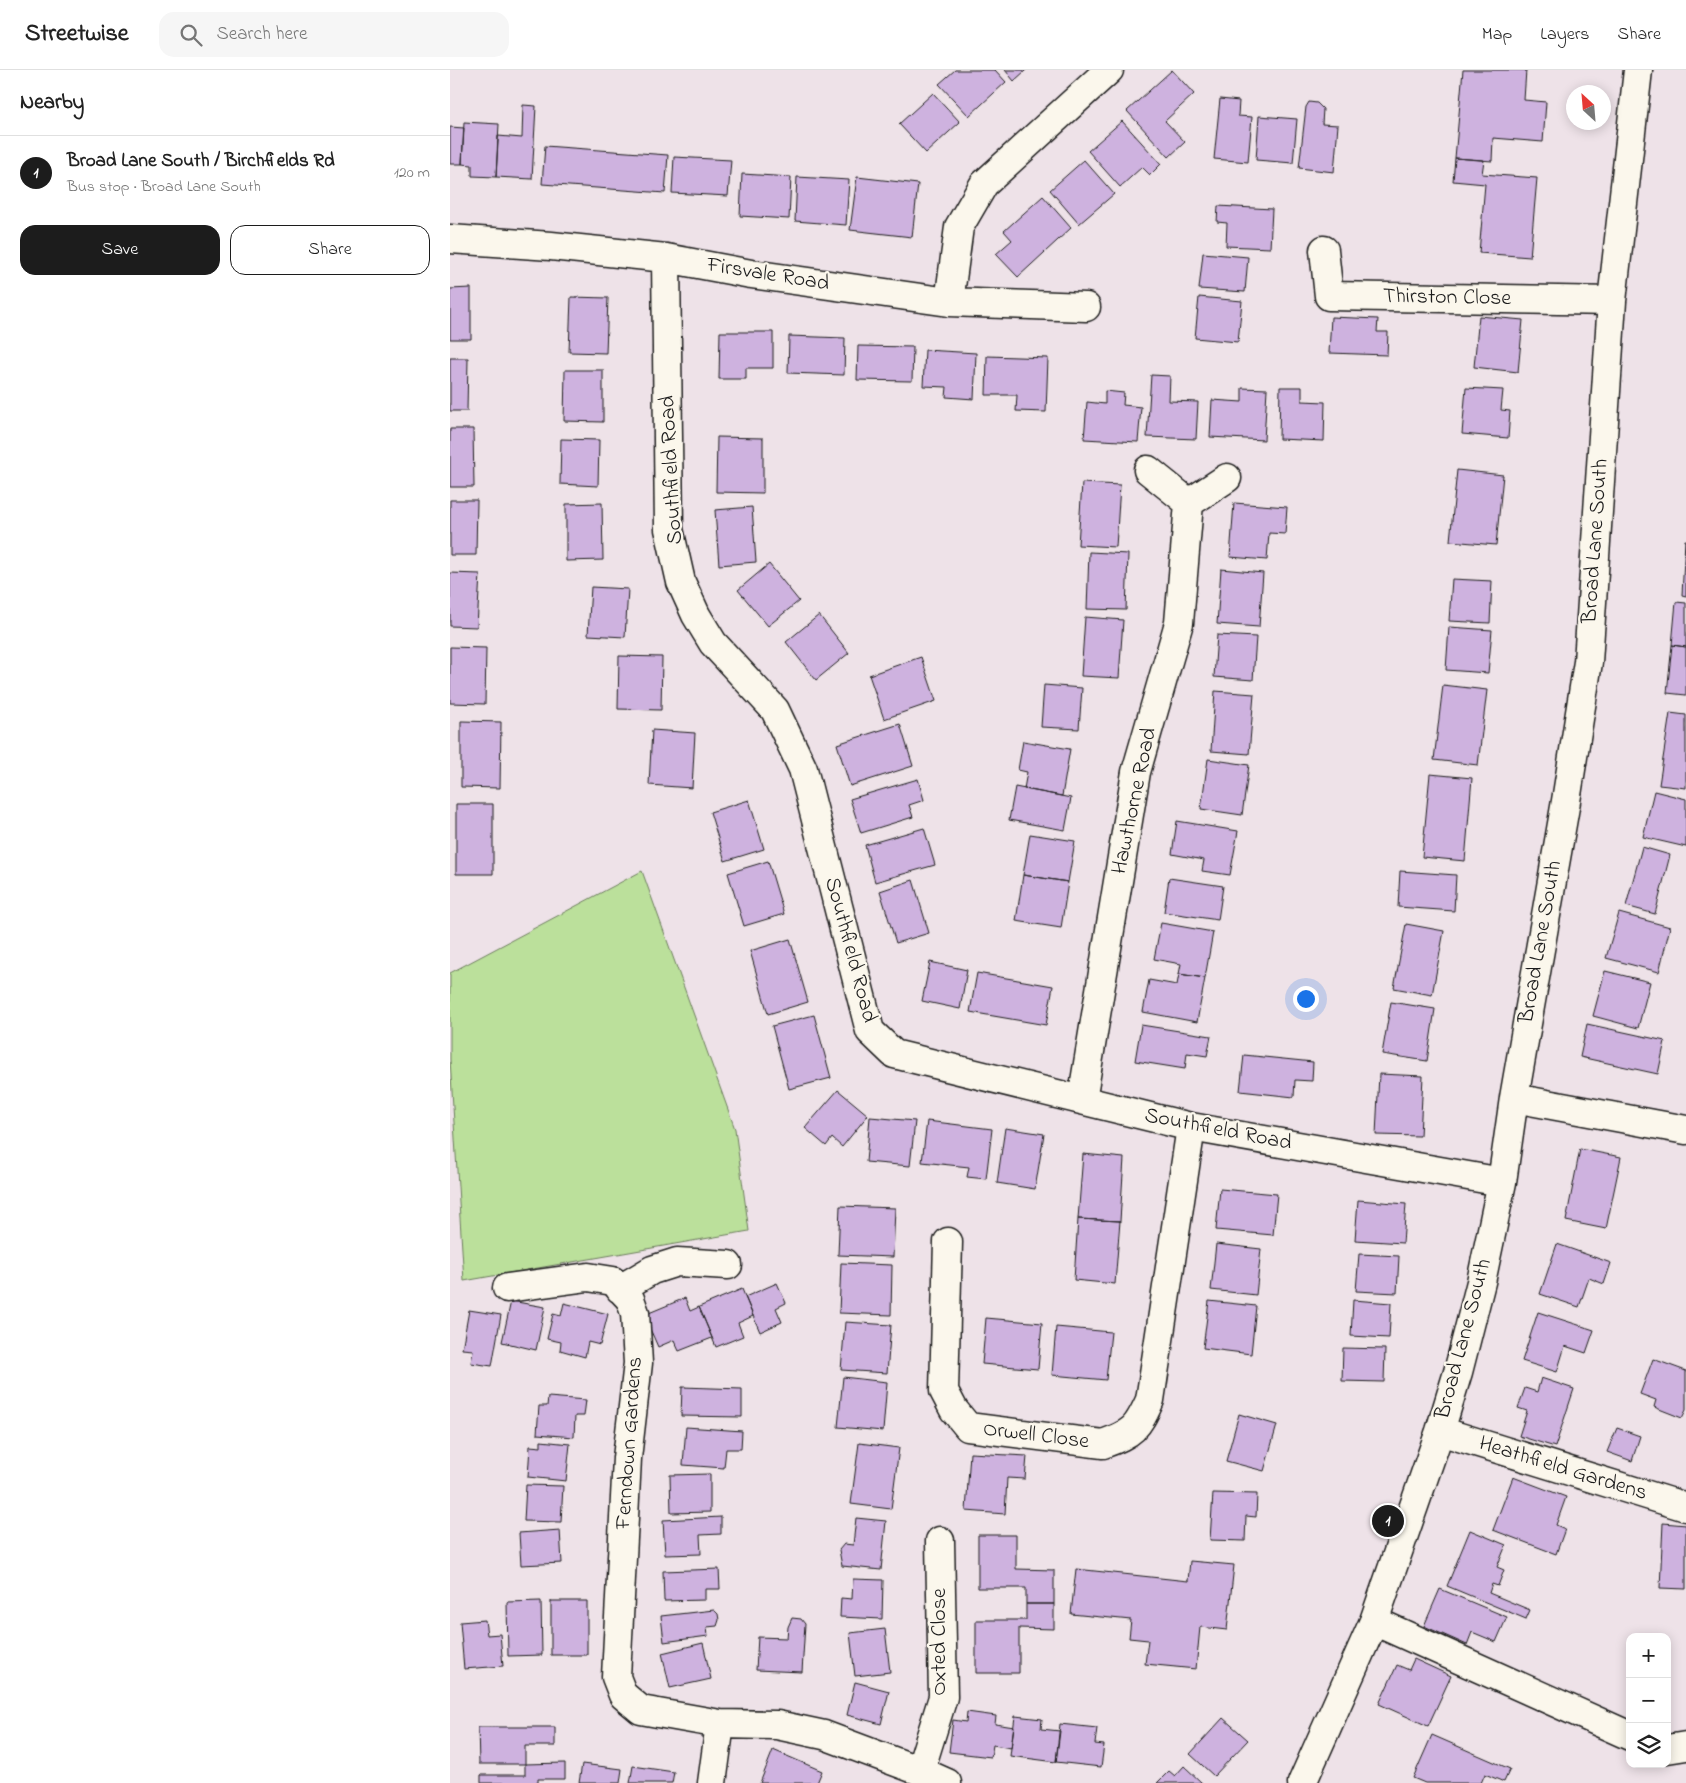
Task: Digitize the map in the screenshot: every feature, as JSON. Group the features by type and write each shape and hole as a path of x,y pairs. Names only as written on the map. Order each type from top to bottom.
{"street":[{"path":"950,302 959,227 984,184 1108,70"},
{"name":"Broad Lane South","path":"1302,1783 1374,1621 1440,1431 1458,1372 1481,1282 1502,1182 1514,1098 1566,801 1588,662 1612,301 1638,70"},
{"name":"Firsvale Road","path":"450,239 551,246 666,258 751,274 950,302 1086,307"},
{"name":"Thirston Close","path":"1324,250 1328,296 1612,301"},
{"name":"Southfield Road","path":"666,258 669,529 681,582 696,615 713,643 775,710 803,769 870,1031 894,1054 1191,1127 1502,1182"},
{"path":"1148,470 1189,503 1227,478"},
{"name":"Hawthorne Road","path":"1082,1100 1136,772 1179,623 1189,503"},
{"path":"1514,1098 1686,1130"},
{"name":"Orwell Close","path":"948,1242 944,1390 954,1410 968,1427 1102,1444 1123,1437 1139,1423 1150,1400 1191,1127"},
{"path":"507,1288 588,1277 613,1281 620,1289 652,1270 677,1262 728,1265"},
{"name":"Ferndown Gardens","path":"620,1289 630,1299 635,1313 638,1363 627,1458 616,1678 622,1695 641,1710 720,1724"},
{"name":"Heathfield Gardens","path":"1440,1431 1686,1507"},
{"name":"Oxted Close","path":"920,1771 943,1697 940,1541"},
{"path":"1374,1621 1626,1734"},
{"path":"712,1783 720,1724 777,1725 824,1735 948,1783"},
{"path":"1671,1748 1686,1746"}],"green space":[{"path":"642,871 735,1129 749,1231 464,1281 450,1059 450,973"}],"building":[{"path":"955,70 995,70 1006,82 969,116 939,84"},
{"path":"1005,70 1026,70 1014,81"},
{"path":"1172,70 1194,94 1165,121 1185,142 1169,157 1127,111"},
{"path":"1463,70 1526,70 1524,100 1546,102 1543,142 1493,138 1492,161 1455,158"},
{"path":"933,93 960,122 926,153 899,124"},
{"path":"1220,99 1239,101 1238,116 1252,117 1248,162 1214,159"},
{"path":"1309,102 1317,103 1323,109 1322,124 1338,125 1334,172 1299,168 1306,107"},
{"path":"523,105 536,106 532,179 496,177 498,136 522,138"},
{"path":"1259,116 1297,119 1293,163 1256,160"},
{"path":"1122,121 1161,164 1150,175 1142,167 1120,187 1088,151"},
{"path":"464,122 499,124 496,177 472,176 472,165 462,164"},
{"path":"450,127 464,128 462,164 450,164"},
{"path":"545,146 668,155 665,193 542,184"},
{"path":"674,157 731,160 728,196 672,193"},
{"path":"1455,158 1484,160 1482,174 1537,178 1530,257 1479,253 1485,184 1453,181"},
{"path":"1084,160 1114,194 1079,224 1050,190"},
{"path":"742,174 791,177 789,219 740,216"},
{"path":"797,177 849,180 846,225 795,221"},
{"path":"857,177 918,184 912,237 850,230"},
{"path":"1043,196 1071,228 1018,277 996,254 1012,240 1004,231"},
{"path":"1218,206 1272,209 1270,248 1226,246 1227,223 1217,222"},
{"path":"1203,253 1248,257 1245,292 1199,289"},
{"path":"471,288 471,339 450,339 450,289"},
{"path":"571,297 608,298 606,353 569,352"},
{"path":"1199,297 1242,301 1238,342 1195,338"},
{"path":"1479,316 1523,320 1518,372 1474,367"},
{"path":"1331,317 1378,319 1377,332 1388,332 1387,355 1329,353"},
{"path":"720,332 773,332 773,368 746,368 746,379 719,379"},
{"path":"789,336 845,338 844,375 788,373"},
{"path":"858,346 913,347 912,381 857,380"},
{"path":"925,350 976,353 974,399 946,397 947,387 923,386"},
{"path":"987,356 1048,358 1046,412 1016,411 1017,395 986,395"},
{"path":"450,358 468,358 467,411 450,411"},
{"path":"565,370 603,370 603,422 564,421"},
{"path":"1151,375 1170,376 1169,401 1198,402 1196,439 1147,437"},
{"path":"1280,387 1302,387 1302,401 1325,402 1324,441 1279,439"},
{"path":"1242,388 1267,389 1264,440 1210,437 1212,400 1242,402"},
{"path":"1466,388 1503,390 1501,410 1510,411 1508,438 1462,434"},
{"path":"1105,391 1124,393 1123,405 1141,407 1138,442 1084,439 1087,402 1105,404"},
{"path":"450,429 473,429 474,487 450,487"},
{"path":"717,437 763,438 763,493 716,492"},
{"path":"561,439 599,440 598,486 560,484"},
{"path":"1457,470 1503,475 1496,545 1450,541"},
{"path":"1082,483 1120,485 1116,547 1078,545"},
{"path":"450,500 477,500 476,555 450,555"},
{"path":"602,503 603,560 566,561 566,504"},
{"path":"1234,503 1287,507 1285,534 1269,533 1267,560 1230,557"},
{"path":"752,507 756,562 719,565 715,510"},
{"path":"1686,540 1686,596 1682,595"},
{"path":"1089,552 1128,554 1126,610 1087,609"},
{"path":"769,564 799,601 768,626 738,590"},
{"path":"1221,569 1263,573 1259,627 1217,624"},
{"path":"450,573 480,574 477,627 450,626"},
{"path":"1452,579 1492,581 1490,623 1449,621"},
{"path":"591,587 628,589 625,637 588,635"},
{"path":"1676,602 1686,603 1686,647 1672,645"},
{"path":"819,615 849,653 816,680 786,642"},
{"path":"1085,617 1123,620 1119,678 1081,676"},
{"path":"1449,627 1492,630 1488,673 1446,670"},
{"path":"1217,635 1256,637 1253,680 1214,677"},
{"path":"1672,645 1686,647 1686,695 1667,693"},
{"path":"450,647 486,648 485,704 450,703"},
{"path":"619,656 662,657 661,710 618,709"},
{"path":"921,657 936,701 884,719 869,675"},
{"path":"1044,685 1082,688 1079,729 1041,727"},
{"path":"1443,685 1487,690 1478,765 1434,760"},
{"path":"1215,691 1254,694 1249,754 1211,751"},
{"path":"1670,713 1686,715 1686,788 1659,785"},
{"path":"461,721 501,722 500,788 461,787"},
{"path":"900,724 913,766 850,786 837,744"},
{"path":"652,730 695,733 692,788 649,785"},
{"path":"1023,741 1070,749 1062,796 1024,789 1027,772 1018,770"},
{"path":"1208,759 1249,765 1242,815 1201,809"},
{"path":"1430,774 1472,778 1465,861 1422,857"},
{"path":"918,779 924,800 909,805 913,817 861,833 850,799"},
{"path":"1015,787 1071,798 1065,830 1009,820"},
{"path":"1654,791 1686,799 1686,847 1643,837"},
{"path":"749,800 764,849 725,861 710,812"},
{"path":"456,804 493,804 493,874 456,874"},
{"path":"1177,821 1238,831 1230,875 1202,871 1204,860 1172,854"},
{"path":"924,828 935,865 875,882 865,845"},
{"path":"1030,834 1075,841 1068,882 1023,875"},
{"path":"1642,847 1670,855 1655,914 1626,906"},
{"path":"768,861 784,914 744,926 728,873"},
{"path":"1400,871 1456,875 1454,911 1398,907"},
{"path":"1023,875 1068,882 1061,928 1016,921"},
{"path":"1169,878 1223,886 1218,920 1164,912"},
{"path":"913,880 929,933 896,943 880,891"},
{"path":"1619,913 1670,927 1659,972 1606,958"},
{"path":"1161,923 1213,932 1205,978 1179,974 1181,964 1154,959"},
{"path":"1406,924 1444,931 1432,995 1394,988"},
{"path":"790,939 808,1002 768,1014 750,951"},
{"path":"930,962 967,970 960,1009 922,1001"},
{"path":"1605,971 1650,982 1638,1028 1593,1016"},
{"path":"977,973 1053,986 1046,1025 970,1012"},
{"path":"1179,974 1205,978 1197,1022 1143,1012 1149,980 1177,985"},
{"path":"1391,1002 1435,1009 1427,1061 1382,1054"},
{"path":"814,1015 831,1078 789,1089 772,1026"},
{"path":"1587,1024 1665,1041 1658,1074 1580,1057"},
{"path":"1141,1025 1211,1036 1207,1056 1187,1053 1185,1069 1135,1061"},
{"path":"1244,1055 1313,1062 1312,1081 1295,1080 1294,1097 1240,1091"},
{"path":"1379,1074 1423,1076 1420,1136 1376,1135"},
{"path":"838,1090 868,1115 842,1147 832,1138 826,1146 805,1128"},
{"path":"870,1117 915,1121 910,1166 866,1162"},
{"path":"927,1121 992,1129 986,1179 967,1177 969,1167 922,1162"},
{"path":"1005,1128 1044,1134 1035,1189 997,1183"},
{"path":"1580,1149 1621,1157 1606,1229 1566,1221"},
{"path":"1083,1154 1124,1158 1120,1221 1078,1219"},
{"path":"1220,1189 1277,1194 1273,1235 1216,1230"},
{"path":"1358,1200 1406,1204 1403,1243 1355,1240"},
{"path":"840,1206 895,1208 893,1257 838,1255"},
{"path":"1078,1219 1120,1221 1115,1284 1074,1280"},
{"path":"1216,1244 1261,1249 1256,1295 1211,1290"},
{"path":"1557,1244 1611,1263 1604,1284 1589,1278 1579,1307 1540,1294"},
{"path":"1359,1254 1399,1256 1397,1293 1356,1291"},
{"path":"841,1263 892,1265 891,1315 839,1313"},
{"path":"777,1283 786,1303 776,1308 782,1322 760,1332 745,1297"},
{"path":"742,1289 753,1316 738,1323 743,1336 716,1347 699,1307"},
{"path":"685,1298 690,1311 699,1307 712,1338 679,1351 674,1340 658,1347 644,1315"},
{"path":"1353,1300 1391,1303 1389,1338 1351,1336"},
{"path":"511,1301 545,1307 536,1350 502,1342"},
{"path":"1209,1301 1256,1306 1251,1354 1203,1348"},
{"path":"564,1303 608,1314 600,1345 588,1342 585,1357 560,1350 561,1342 547,1339 553,1314 561,1316"},
{"path":"469,1310 501,1315 492,1366 471,1363 473,1350 462,1349"},
{"path":"1538,1312 1594,1330 1586,1353 1565,1346 1557,1372 1522,1361"},
{"path":"986,1318 1042,1323 1038,1369 982,1364"},
{"path":"845,1322 891,1325 887,1373 841,1370"},
{"path":"1056,1327 1111,1332 1106,1380 1052,1375"},
{"path":"1343,1348 1385,1349 1384,1382 1342,1381"},
{"path":"1653,1359 1686,1371 1686,1410 1682,1418 1654,1407 1656,1400 1640,1394"},
{"path":"843,1377 887,1382 883,1431 838,1427"},
{"path":"1541,1378 1574,1389 1555,1447 1519,1436 1527,1411 1518,1408 1525,1388 1537,1392"},
{"path":"682,1387 742,1389 742,1417 681,1416"},
{"path":"548,1397 586,1400 584,1416 575,1416 574,1437 537,1434 539,1406 547,1406"},
{"path":"1239,1414 1277,1425 1264,1471 1226,1461"},
{"path":"686,1427 742,1431 741,1449 726,1449 724,1468 683,1465"},
{"path":"1617,1428 1640,1436 1632,1461 1607,1452"},
{"path":"541,1441 570,1444 566,1481 528,1477 530,1446 541,1447"},
{"path":"859,1443 899,1448 891,1509 851,1504"},
{"path":"970,1453 1027,1456 1025,1479 1007,1478 1005,1514 966,1511"},
{"path":"710,1474 710,1512 671,1513 670,1475"},
{"path":"1513,1477 1566,1497 1556,1525 1565,1529 1556,1554 1493,1530"},
{"path":"526,1485 563,1486 561,1522 524,1521"},
{"path":"1213,1493 1257,1494 1256,1517 1246,1516 1245,1541 1210,1540"},
{"path":"721,1517 721,1534 700,1535 701,1554 665,1555 663,1520"},
{"path":"856,1518 886,1521 881,1570 842,1566 839,1550 844,1544 853,1545"},
{"path":"1663,1523 1686,1525 1686,1589 1660,1588"},
{"path":"560,1530 562,1563 521,1565 519,1533"},
{"path":"1470,1530 1506,1545 1497,1567 1504,1570 1498,1586 1492,1584 1489,1593 1530,1610 1526,1619 1447,1586"},
{"path":"978,1535 1016,1535 1016,1569 1054,1570 1054,1604 1026,1604 1026,1588 978,1588"},
{"path":"1190,1561 1234,1565 1227,1630 1200,1627 1196,1669 1145,1664 1148,1640 1129,1638 1131,1620 1071,1614 1076,1569 1188,1581"},
{"path":"719,1569 720,1589 705,1589 705,1600 664,1601 663,1571"},
{"path":"853,1579 883,1580 882,1619 840,1617 841,1598 852,1599"},
{"path":"1440,1589 1507,1617 1496,1642 1472,1632 1467,1645 1424,1626"},
{"path":"541,1601 542,1655 508,1656 507,1602"},
{"path":"551,1601 587,1601 587,1655 551,1655"},
{"path":"1026,1604 1054,1604 1054,1629 1019,1628 1019,1673 976,1673 976,1620 1026,1620"},
{"path":"714,1610 718,1614 719,1620 717,1626 707,1627 708,1636 664,1642 661,1616"},
{"path":"792,1618 801,1619 805,1624 802,1672 756,1670 758,1637 787,1638 788,1627"},
{"path":"485,1620 487,1635 500,1634 503,1666 464,1669 460,1622"},
{"path":"885,1629 890,1672 855,1676 850,1633"},
{"path":"703,1643 711,1679 670,1688 662,1653"},
{"path":"1414,1659 1451,1676 1428,1726 1379,1704 1397,1665 1409,1670"},
{"path":"855,1682 889,1691 881,1724 847,1715"},
{"path":"967,1712 996,1716 995,1724 1014,1727 1011,1748 993,1745 991,1757 949,1752 953,1720 966,1722"},
{"path":"1015,1716 1042,1719 1041,1729 1060,1731 1056,1762 1010,1756"},
{"path":"1223,1718 1248,1740 1214,1776 1190,1754"},
{"path":"1060,1724 1097,1728 1095,1744 1104,1745 1101,1767 1056,1762"},
{"path":"478,1727 555,1727 555,1746 525,1746 525,1764 479,1764"},
{"path":"1432,1735 1510,1769 1504,1782 1485,1774 1481,1783 1425,1783 1413,1778"},
{"path":"773,1750 822,1771 817,1783 760,1783"},
{"path":"565,1763 565,1779 538,1779 538,1783 481,1783 481,1775 525,1775 525,1764"},
{"path":"582,1764 622,1769 620,1783 579,1783"},
{"path":"633,1766 674,1772 672,1783 630,1783"},
{"path":"1184,1766 1202,1783 1157,1783 1169,1771 1175,1776"}],"place":[{"name":"Broad Lane South / Birchfields Rd","path":"1388,1521"}]}
